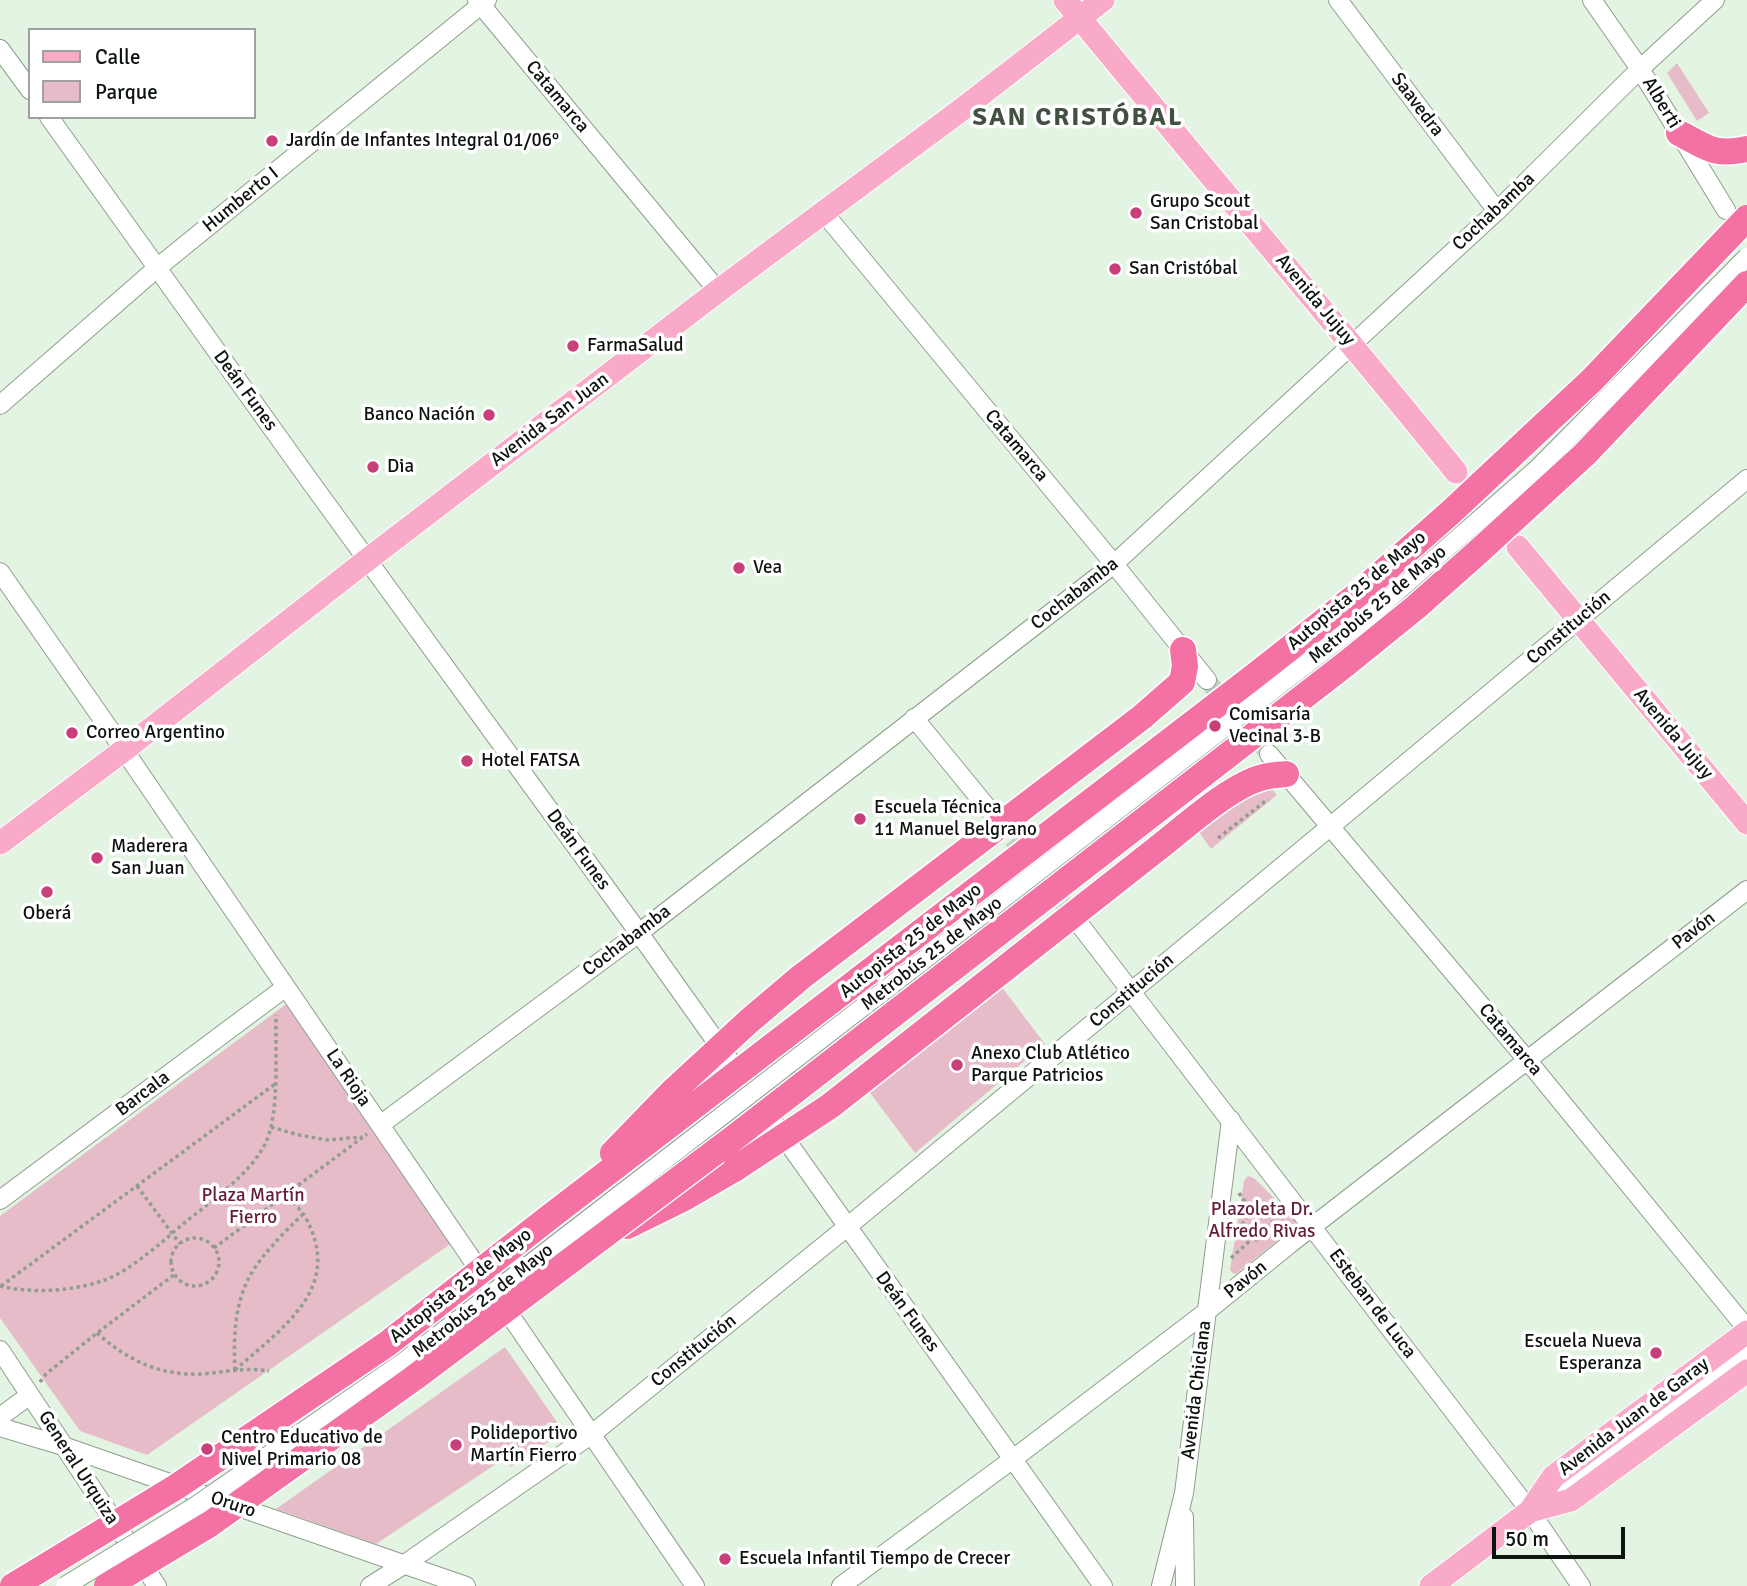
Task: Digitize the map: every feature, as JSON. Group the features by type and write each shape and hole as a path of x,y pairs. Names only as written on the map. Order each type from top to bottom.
{"highway":[{"path":"1679,133 1715,151 1733,152 1747,149"},
{"name":"Autopista 25 de Mayo","path":"13,1586 176,1487 387,1344 1356,596 1451,512 1592,380 1737,214"},
{"path":"107,1586 210,1524 414,1378 735,1138 1338,671 1416,607 1585,454 1747,284"},
{"path":"551,1216 671,1093 749,1021 801,978 1142,717 1182,682 1185,666 1182,650"},
{"path":"592,1244 708,1184 830,1106 1228,795 1262,777 1289,777"}],"main road":[{"name":"Avenida Jujuy","path":"1065,0 1456,471"},
{"name":"Avenida San Juan","path":"0,843 1103,0"},
{"name":"Avenida Jujuy","path":"1518,547 1747,824"},
{"name":"Avenida Juan de Garay","path":"1431,1586 1530,1511 1553,1477 1747,1330"},
{"name":"Avenida Juan de Garay","path":"1530,1511 1571,1500 1747,1371"}],"street":[{"name":"Saavedra","path":"1338,0 1497,211"},
{"name":"Alberti","path":"1592,0 1640,69 1679,133 1737,214"},
{"name":"Cochabamba","path":"380,1125 639,933 1114,564 1497,211 1640,69 1715,0"},
{"name":"Humberto I","path":"0,405 157,268 481,2"},
{"name":"Catamarca","path":"481,2 718,292"},
{"path":"0,49 28,87"},
{"name":"Deán Funes","path":"50,119 639,933 1103,1586"},
{"name":"Catamarca","path":"824,213 1207,680"},
{"name":"Metrobús 25 de Mayo","path":"65,1586 194,1507 402,1363 1369,617 1536,469 1747,257"},
{"name":"Constitución","path":"370,1586 592,1434 847,1227 1747,479"},
{"name":"La Rioja","path":"0,572 124,750 281,991 380,1125 695,1586"},
{"path":"914,718 995,817"},
{"name":"Catamarca","path":"1269,754 1528,1061 1747,1330"},
{"name":"Pavón","path":"841,1586 1206,1312 1747,890"},
{"name":"Esteban de Luca","path":"1080,925 1530,1511 1581,1586"},
{"name":"Barcala","path":"0,1200 281,991"},
{"name":"Avenida Chiclana","path":"1161,1586 1184,1493 1231,1120"},
{"name":"General Urquiza","path":"0,1350 157,1586"},
{"path":"1530,1511 1747,1351"},
{"path":"0,1417 30,1395"},
{"name":"Oruro","path":"0,1427 63,1446 466,1586"},
{"name":"Avenida Chiclana","path":"1184,1493 1185,1586"}],"path":[{"path":"1218,838 1289,777"},
{"path":"0,1286 33,1290 83,1287 109,1279 139,1260 228,1188 256,1158 271,1127 281,991"},
{"path":"0,1286 275,1084"},
{"path":"214,1248 380,1125"},
{"path":"271,1127 327,1139 362,1137"},
{"path":"137,1185 180,1244"},
{"path":"234,1370 301,1309 314,1284 319,1266 317,1249 303,1214 286,1194"},
{"path":"1262,1211 1270,1216 1273,1225 1267,1237 1252,1239 1245,1232 1245,1218 1252,1212 1262,1211"},
{"path":"234,1370 235,1325 246,1284 258,1262 303,1214"},
{"path":"194,1238 202,1239 214,1248 219,1263 217,1271 207,1282 191,1285 184,1283 175,1274 171,1265 172,1256 180,1244 194,1238"},
{"path":"30,1395 46,1374 175,1274"},
{"path":"97,1333 130,1359 175,1373 199,1374 253,1368 269,1371"}],"green space":[{"path":"1677,63 1709,113 1697,121 1667,73"},
{"path":"1271,788 1277,795 1211,849 1199,832 1245,794"},
{"name":"Anexo Club Atlético Parque Patricios","path":"1001,986 1045,1044 915,1153 865,1086"},
{"name":"Plaza Martín Fierro","path":"289,1002 452,1243 147,1455 80,1431 0,1318 0,1216"},
{"name":"Plazoleta Dr. Alfredo Rivas","path":"1248,1176 1254,1178 1297,1221 1293,1228 1234,1274 1230,1270 1244,1181"},
{"name":"Polideportivo Martín Fierro","path":"505,1347 559,1425 554,1438 511,1467 505,1458 376,1544 276,1509"}],"tunnel":[{"path":"1207,680 1269,754"},
{"path":"996,818 1078,922"}],"place":[{"name":"Jardín de Infantes Integral 01/06°","path":"272,141"},
{"name":"Grupo Scout San Cristobal","path":"1136,213"},
{"name":"San Cristóbal","path":"1115,269"},
{"name":"FarmaSalud","path":"573,346"},
{"name":"Banco Nación","path":"489,415"},
{"name":"Dia","path":"373,467"},
{"name":"Vea","path":"739,568"},
{"name":"Comisaría Vecinal 3-B","path":"1215,726"},
{"name":"Correo Argentino","path":"72,733"},
{"name":"Hotel FATSA","path":"467,761"},
{"name":"Escuela Técnica 11 Manuel Belgrano","path":"860,819"},
{"name":"Maderera San Juan","path":"97,858"},
{"name":"Oberá","path":"47,892"},
{"name":"Anexo Club Atlético Parque Patricios","path":"957,1065"},
{"name":"Escuela Nueva Esperanza","path":"1656,1353"},
{"name":"Polideportivo Martín Fierro","path":"456,1445"},
{"name":"Centro Educativo de Nivel Primario 08","path":"207,1449"},
{"name":"Escuela Infantil Tiempo de Crecer","path":"725,1559"}],"district":[{"name":"SAN CRISTÓBAL","path":"1078,118"}]}
